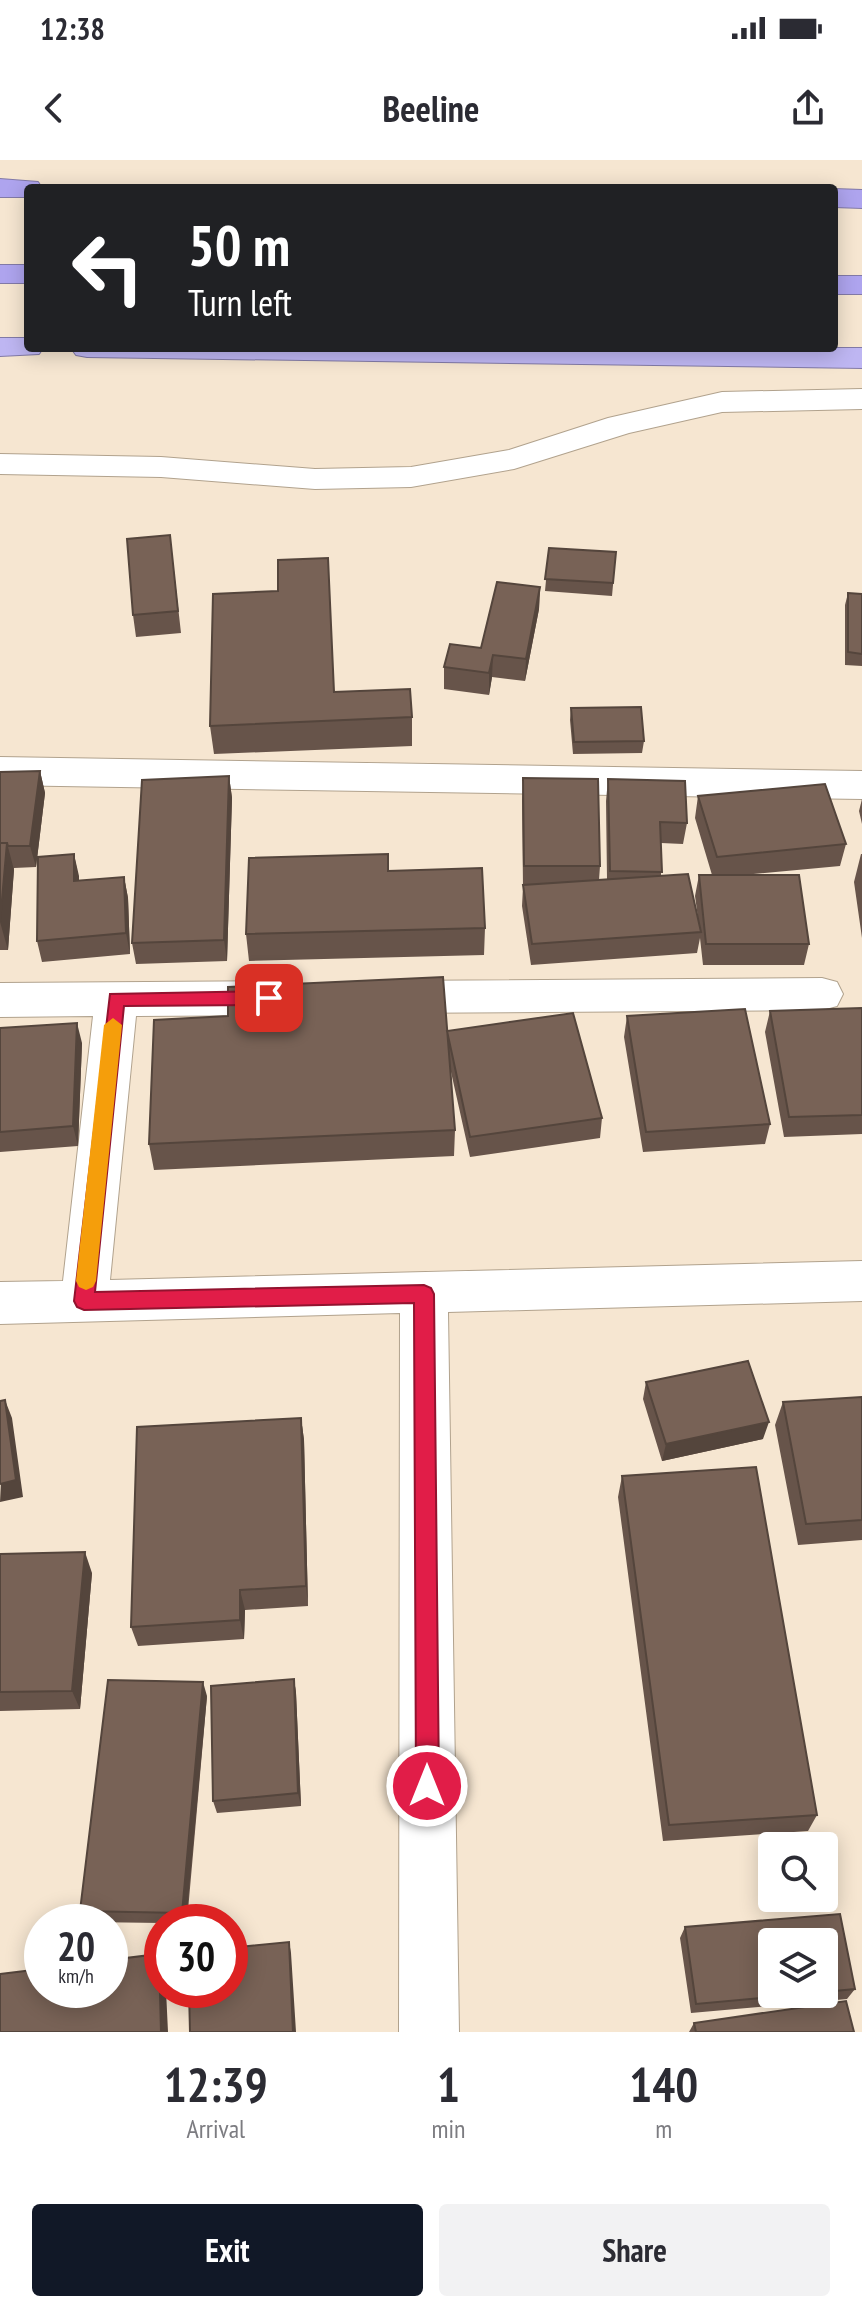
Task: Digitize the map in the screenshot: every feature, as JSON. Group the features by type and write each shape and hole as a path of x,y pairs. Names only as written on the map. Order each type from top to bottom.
{"highway":[{"path":"0,188 24,188"},
{"path":"838,198 862,199"},
{"path":"0,274 24,274"},
{"path":"838,285 862,285"},
{"path":"0,347 24,347"},
{"path":"397,352 862,358"}],"street":[{"path":"0,464 161,467 315,479 411,477 514,459 620,425 722,402 862,399"},
{"path":"0,771 862,785"},
{"path":"0,1000 822,994"},
{"path":"84,1301 116,999"},
{"path":"0,1303 862,1281"},
{"path":"424,1294 429,2032"}],"building":[{"path":"170,535 178,611 133,615 127,539"},
{"path":"549,548 616,552 613,583 545,579"},
{"path":"328,558 334,692 410,689 412,717 210,726 213,594 278,591 278,560"},
{"path":"497,582 540,587 526,659 493,655 489,673 444,667 450,644 481,648"},
{"path":"848,593 862,594 862,654 848,652"},
{"path":"641,707 644,741 574,742 571,708"},
{"path":"40,771 30,846 0,843 0,772"},
{"path":"229,776 224,940 132,943 142,780"},
{"path":"523,778 598,779 600,866 524,866"},
{"path":"608,779 685,781 687,823 660,822 662,872 610,871"},
{"path":"825,784 846,844 717,857 698,796"},
{"path":"0,843 7,843 0,922"},
{"path":"74,854 74,881 124,877 126,933 37,941 38,857"},
{"path":"388,854 388,871 482,868 485,928 246,934 249,858"},
{"path":"688,874 701,932 532,944 523,885"},
{"path":"699,875 799,875 809,944 706,944"},
{"path":"443,977 455,1130 149,1144 154,1020 228,1016 228,987"},
{"path":"862,1008 862,1115 789,1117 770,1011"},
{"path":"745,1009 770,1124 646,1132 627,1016"},
{"path":"573,1013 602,1118 470,1137 447,1031"},
{"path":"77,1023 73,1126 0,1132 0,1028"},
{"path":"748,1361 769,1422 666,1444 646,1382"},
{"path":"862,1397 862,1520 806,1524 783,1402"},
{"path":"5,1400 16,1480 0,1484 0,1401"},
{"path":"301,1418 306,1586 240,1590 240,1620 131,1627 137,1427"},
{"path":"756,1467 817,1815 669,1825 622,1476"},
{"path":"85,1552 72,1691 0,1692 0,1554"},
{"path":"294,1679 298,1793 213,1801 211,1686"},
{"path":"108,1680 203,1682 183,1904 144,1904 144,1912 128,1912 128,1904 81,1904"},
{"path":"840,1914 855,1989 838,1991 838,1928 758,1928 758,1998 696,2004 685,1927"},
{"path":"289,1942 293,2032 190,2032 189,2008 248,2008 248,1946"},
{"path":"144,1956 144,2008 160,2008 161,2032 0,2032 0,1974 24,1971 24,2008 128,2008 128,1958"},
{"path":"846,2001 854,2032 696,2032 694,2023 798,2008 838,2008 838,2002"}],"slow traffic":[{"path":"86,1281 113,1025"}],"route":[{"path":"269,998 116,999 84,1301 424,1294 427,1786"}]}
